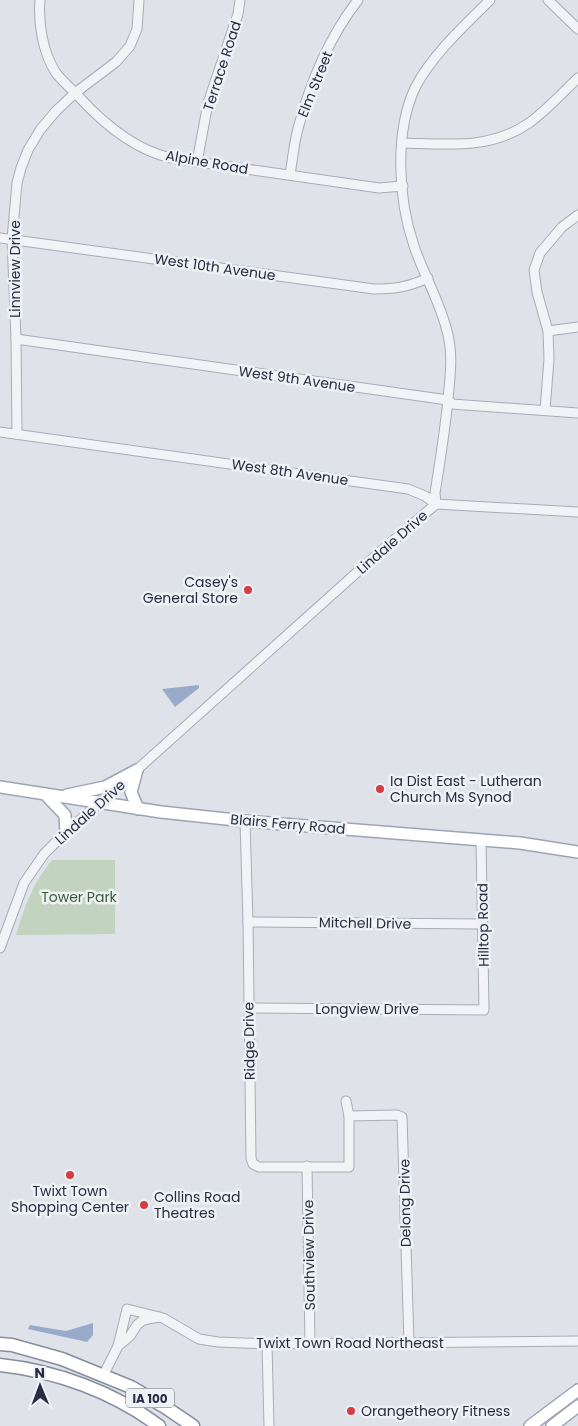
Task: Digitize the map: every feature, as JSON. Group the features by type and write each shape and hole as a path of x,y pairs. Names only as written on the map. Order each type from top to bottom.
{"highway":[{"name":"IA 100","path":"0,1344 12,1345 62,1359 131,1387 193,1426"},
{"name":"IA 100","path":"0,1365 53,1375 97,1390 126,1404 159,1426"}],"main road":[{"path":"66,832 65,816 50,795 105,787 137,770"},
{"path":"137,770 131,792 138,809"},
{"name":"Blairs Ferry Road","path":"0,787 138,809 245,821 520,843 578,852"},
{"path":"530,1426 578,1390"},
{"path":"552,1426 578,1406"}],"street":[{"name":"Alpine Road","path":"40,0 41,30 47,55 57,74 101,120 145,148 170,158 378,188 403,186"},
{"name":"Linnview Drive","path":"17,434 12,239 17,183 28,150 40,130 75,93 116,62 130,46 137,29 139,0"},
{"name":"Terrace Road","path":"198,162 208,103 238,14 240,0"},
{"name":"Elm Street","path":"290,174 298,126 312,84 347,14 358,0"},
{"name":"Lindale Drive","path":"0,948 24,883 32,868 44,854 66,832 436,504 435,493 450,372 448,336 441,310 412,238 406,214 401,165 402,143 407,111 416,86 448,43 490,0"},
{"path":"548,0 578,29"},
{"path":"402,143 481,143 499,138 515,132 531,122 578,78"},
{"path":"546,410 549,359 548,331 537,292 534,270 540,253 562,227 578,215"},
{"name":"West 10th Avenue","path":"0,238 374,289 395,289 428,278"},
{"path":"548,331 578,328"},
{"name":"West 9th Avenue","path":"16,339 448,400 452,404 578,413"},
{"name":"West 8th Avenue","path":"0,432 408,489 436,504 578,512"},
{"name":"Ridge Drive","path":"245,821 251,1158 253,1164 259,1167 349,1167 349,1116"},
{"name":"Hilltop Road","path":"481,840 484,1010"},
{"name":"Mitchell Drive","path":"248,922 482,924"},
{"name":"Longview Drive","path":"249,1008 484,1010"},
{"path":"346,1101 349,1116"},
{"name":"Delong Drive","path":"349,1116 398,1115 402,1117 408,1343"},
{"name":"Southview Drive","path":"307,1166 310,1343"},
{"name":"Twixt Town Road Northeast","path":"104,1376 118,1346 127,1308 159,1317 199,1339 218,1342 267,1344 578,1341"},
{"name":"Twixt Town Road Northeast","path":"118,1346 130,1336 143,1320 159,1317"},
{"path":"267,1344 269,1426"}],"green space":[{"name":"Tower Park","path":"52,860 115,860 115,934 16,935 30,896 39,878"}],"water":[{"path":"199,685 199,688 175,707 162,689"},
{"path":"93,1323 93,1335 87,1342 28,1329 30,1325 66,1331"}],"place":[{"name":"Casey's General Store","path":"248,590"},
{"name":"Ia Dist East - Lutheran Church Ms Synod","path":"380,789"},
{"name":"Twixt Town Shopping Center","path":"70,1175"},
{"name":"Collins Road Theatres","path":"144,1205"},
{"name":"Orangetheory Fitness","path":"351,1411"}]}
